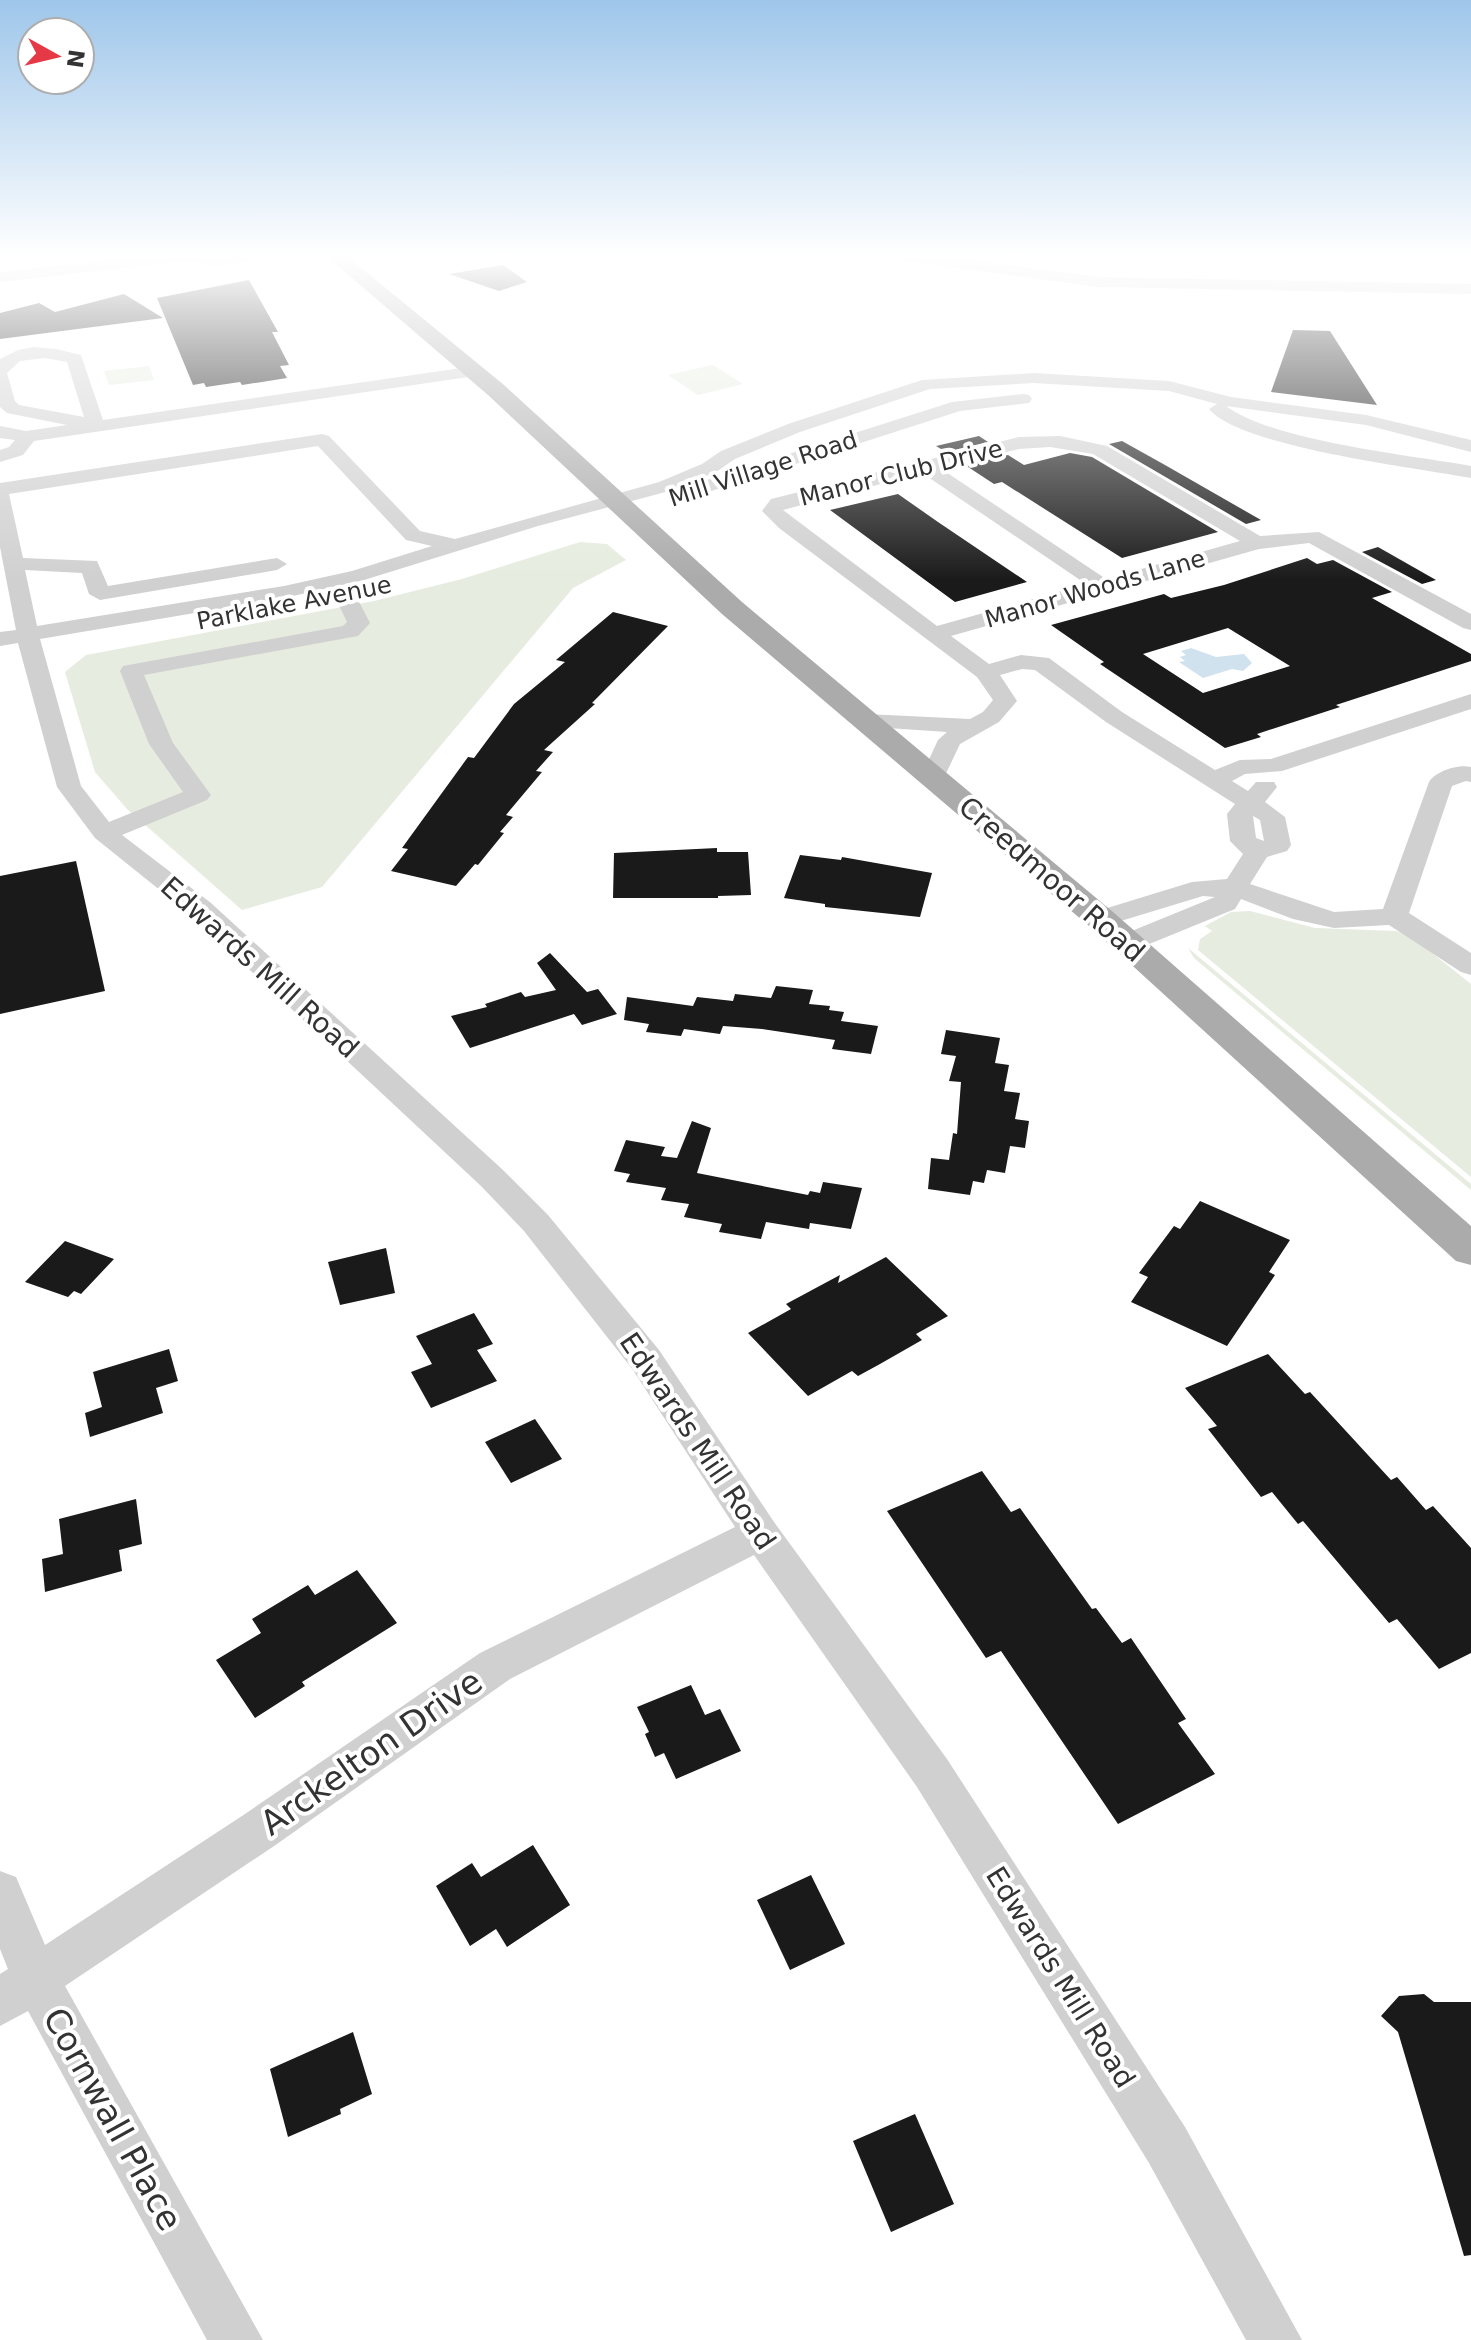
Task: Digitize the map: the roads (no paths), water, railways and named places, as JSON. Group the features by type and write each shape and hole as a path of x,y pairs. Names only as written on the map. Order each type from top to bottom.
{"main road":[{"path":"464,362 621,506"},
{"name":"Creedmoor Road","path":"621,506 732,608 1114,931 1471,1250"}],"street":[{"path":"76,362 95,425"},
{"path":"0,432 23,437 475,371"},
{"path":"0,372 6,403 13,409 95,425"},
{"name":"Mill Village Road","path":"621,506 709,468 728,455 794,428 928,384 1034,378 1169,386 1230,402"},
{"name":"Mill Village Road","path":"621,506 958,406 1052,399 1230,402 1366,420 1471,446"},
{"path":"1230,402 1218,407 1221,414 1284,436 1471,472"},
{"path":"0,456 21,447 23,437"},
{"path":"0,489 322,440 413,536 454,545"},
{"name":"Manor Club Drive","path":"933,777 950,740 991,717 1005,701 998,686 985,672 772,511 778,503 1019,443 1049,440 1079,442 1100,450 1257,543"},
{"path":"927,468 1103,586"},
{"name":"Edwards Mill Road","path":"0,495 8,558 69,787 104,833 201,909 492,1178 536,1223 646,1360 760,1533 932,1773 1167,2145 1275,2340"},
{"name":"Parklake Avenue","path":"0,657 30,643 357,576 454,545 621,506"},
{"name":"Parklake Avenue","path":"0,639 30,643 346,597 621,506"},
{"path":"400,562 413,536"},
{"name":"Manor Woods Lane","path":"933,634 1257,543 1312,536 1471,623"},
{"path":"8,558 71,568"},
{"path":"19,592 71,568 90,565 100,594 277,564"},
{"path":"235,572 247,598"},
{"path":"104,833 198,795 161,744 131,671 350,631 359,623 346,597"},
{"path":"985,672 1021,662 1041,663 1114,717 1211,781 1253,802 1272,817 1278,845 1257,852 1225,903 1114,931"},
{"path":"1211,781 1240,767 1273,766 1468,704"},
{"path":"866,721 971,726"},
{"path":"1253,802 1266,786 1273,766"},
{"path":"1394,916 1441,782 1464,773 1471,775"},
{"path":"1233,887 1303,913 1334,920 1394,916 1471,966"},
{"name":"Arckelton Drive","path":"18,1991 495,1666 760,1533"},
{"name":"Cornwall Place","path":"0,1893 18,1991 236,2340"}],"water":[{"path":"1191,648 1216,657 1244,654 1252,663 1243,671 1232,669 1203,678 1179,662 1185,661 1180,657 1186,655 1181,651"}]}
